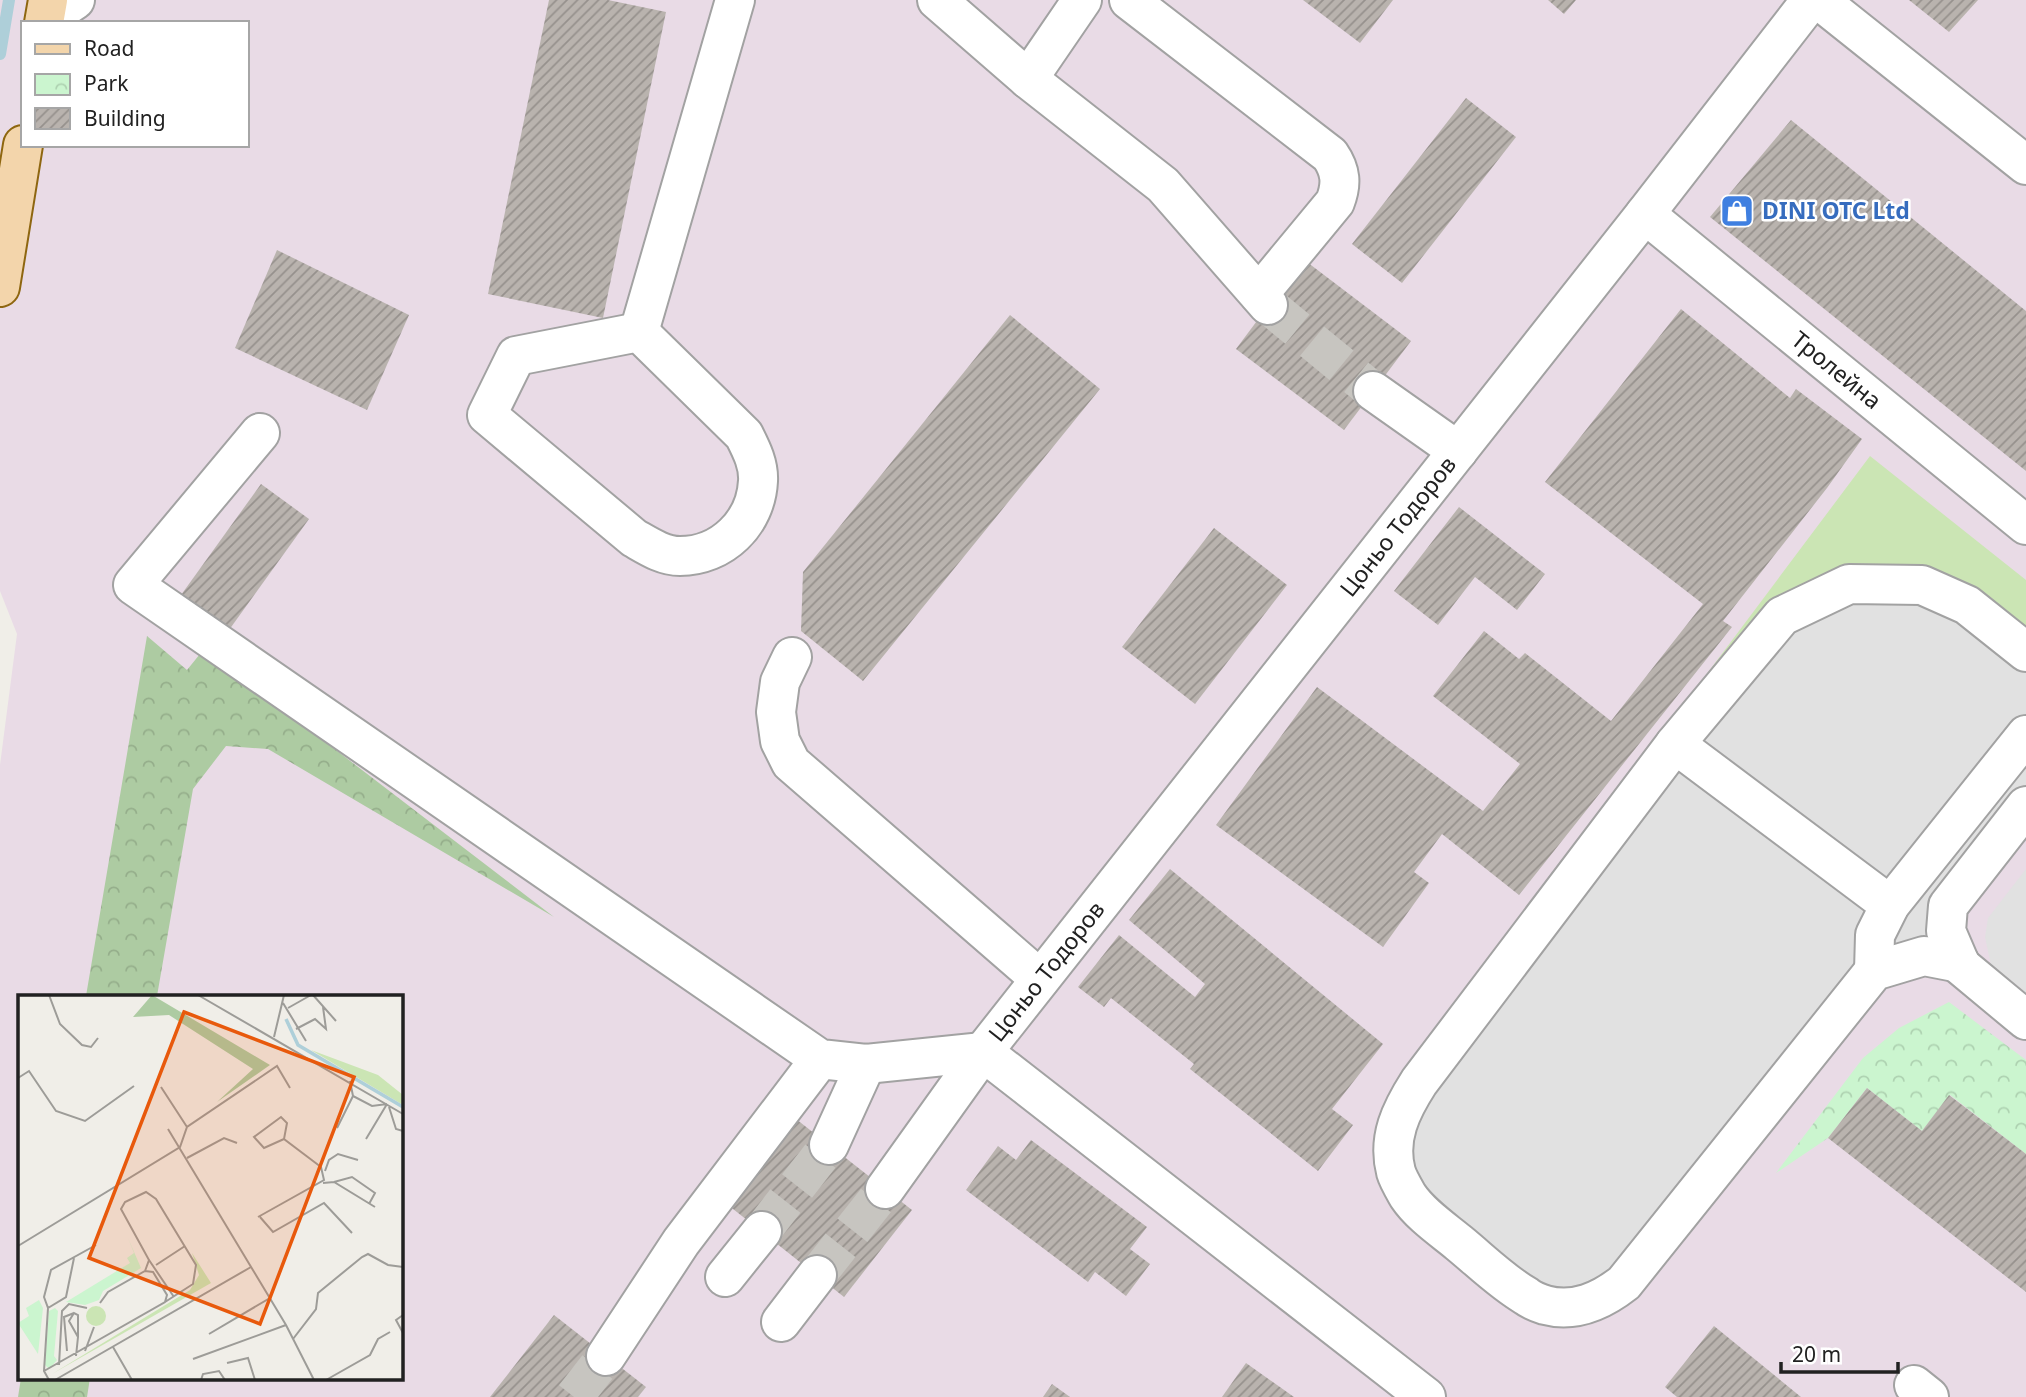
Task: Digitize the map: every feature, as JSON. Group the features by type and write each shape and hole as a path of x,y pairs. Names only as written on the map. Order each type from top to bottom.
{"main road":[{"path":"0,287 23,147"}],"street":[{"path":"639,332 735,0"},
{"path":"937,0 1028,79 1163,185 1264,300 1335,202 1340,191 1337,165 1330,155 1129,0"},
{"path":"1028,79 1082,0"},
{"name":"Цоньо Тодоров","path":"885,1189 983,1052 1811,0"},
{"path":"1819,0 2026,165"},
{"name":"Тролейна","path":"1645,214 2026,525"},
{"path":"639,332 744,435 754,456 758,479 755,503 750,513 744,524 727,541 705,552 678,556 655,550 634,538 487,415 516,356 639,332"},
{"path":"1373,391 1458,451"},
{"path":"260,433 134,585 820,1059 866,1064 983,1052 1426,1397"},
{"path":"1960,963 1924,956 1874,971 1624,1283 1607,1296 1588,1305 1547,1305 1528,1298 1512,1287 1427,1216 1408,1197 1396,1173 1392,1144 1399,1116 1408,1099 1675,744 1782,616 1849,584 1922,585 1967,605 2026,652"},
{"path":"792,657 780,682 776,712 780,741 792,763 1040,979"},
{"path":"1874,971 1875,935 1890,905 2026,735"},
{"path":"1675,744 1890,905"},
{"path":"2026,806 1948,906 1946,931 1961,966 2026,1020"},
{"path":"606,1356 681,1242 820,1059"},
{"path":"829,1145 866,1064"},
{"path":"725,1277 762,1231"},
{"path":"781,1322 817,1275"}],"shaded area":[{"path":"0,0 2026,0 2026,1397 0,1397 0,765 17,634 0,591"},
{"path":"1922,585 2026,652 2026,806 1946,931 1873,971 1637,1266 1567,1307 1427,1216 1399,1117 1782,616"},
{"path":"2026,869 2026,993 1991,965 1985,937 1988,918"}],"green space":[{"path":"1870,456 2026,580 2026,627 1977,589 1770,605 1703,679"},
{"path":"147,636 187,670 204,649 554,917 268,749 226,746 193,789 157,995 86,995"},
{"path":"1949,1002 2026,1060 2026,1154 1950,1095 1922,1131 1867,1088 1828,1138 1776,1173 1863,1058 1899,1028"},
{"path":"21,1380 90,1380 87,1397 18,1397"}],"building":[{"path":"549,0 608,0 666,12 603,318 488,294"},
{"path":"1303,0 1393,0 1360,43"},
{"path":"1548,0 1576,0 1564,14"},
{"path":"1909,0 1978,0 1949,32"},
{"path":"1466,98 1516,137 1402,283 1352,244"},
{"path":"1791,120 2026,311 2026,471 1710,217"},
{"path":"277,250 409,315 367,410 235,348"},
{"path":"1303,259 1411,341 1344,430 1236,349"},
{"path":"1681,309 1790,398 1796,389 1862,439 1723,621 1732,627 1519,895 1442,834 1414,872 1429,883 1383,947 1216,825 1317,687 1483,811 1520,764 1433,696 1484,631 1519,659 1525,653 1611,721 1703,604 1545,482"},
{"path":"1010,315 1100,389 863,681 801,631 803,572"},
{"path":"261,484 309,519 229,630 181,595"},
{"path":"1459,507 1545,574 1517,610 1475,577 1438,625 1394,591"},
{"path":"1214,528 1287,585 1195,704 1122,647"},
{"path":"1170,869 1383,1044 1332,1109 1353,1125 1318,1171 1190,1069 1194,1064 1111,998 1104,1007 1078,987 1119,935 1195,997 1205,984 1129,920"},
{"path":"1867,1088 1922,1131 1949,1095 2026,1154 2026,1292 1828,1138"},
{"path":"796,1119 912,1210 844,1297 728,1205"},
{"path":"1031,1140 1147,1227 1130,1249 1150,1264 1126,1296 1095,1272 1088,1282 966,1190 998,1146 1016,1160"},
{"path":"554,1315 646,1387 638,1397 490,1397"},
{"path":"1714,1326 1801,1397 1677,1397 1665,1387"},
{"path":"1246,1363 1294,1397 1222,1397"},
{"path":"1052,1384 1070,1397 1043,1397"}],"waterway":[{"path":"0,54 9,0"}],"tunnel":[{"path":"1268,305 1373,391"},
{"path":"762,1231 829,1145"},
{"path":"817,1275 885,1189"},
{"path":"574,1397 606,1356"}],"place":[{"name":"DINI OTC Ltd","path":"1737,211"}]}
